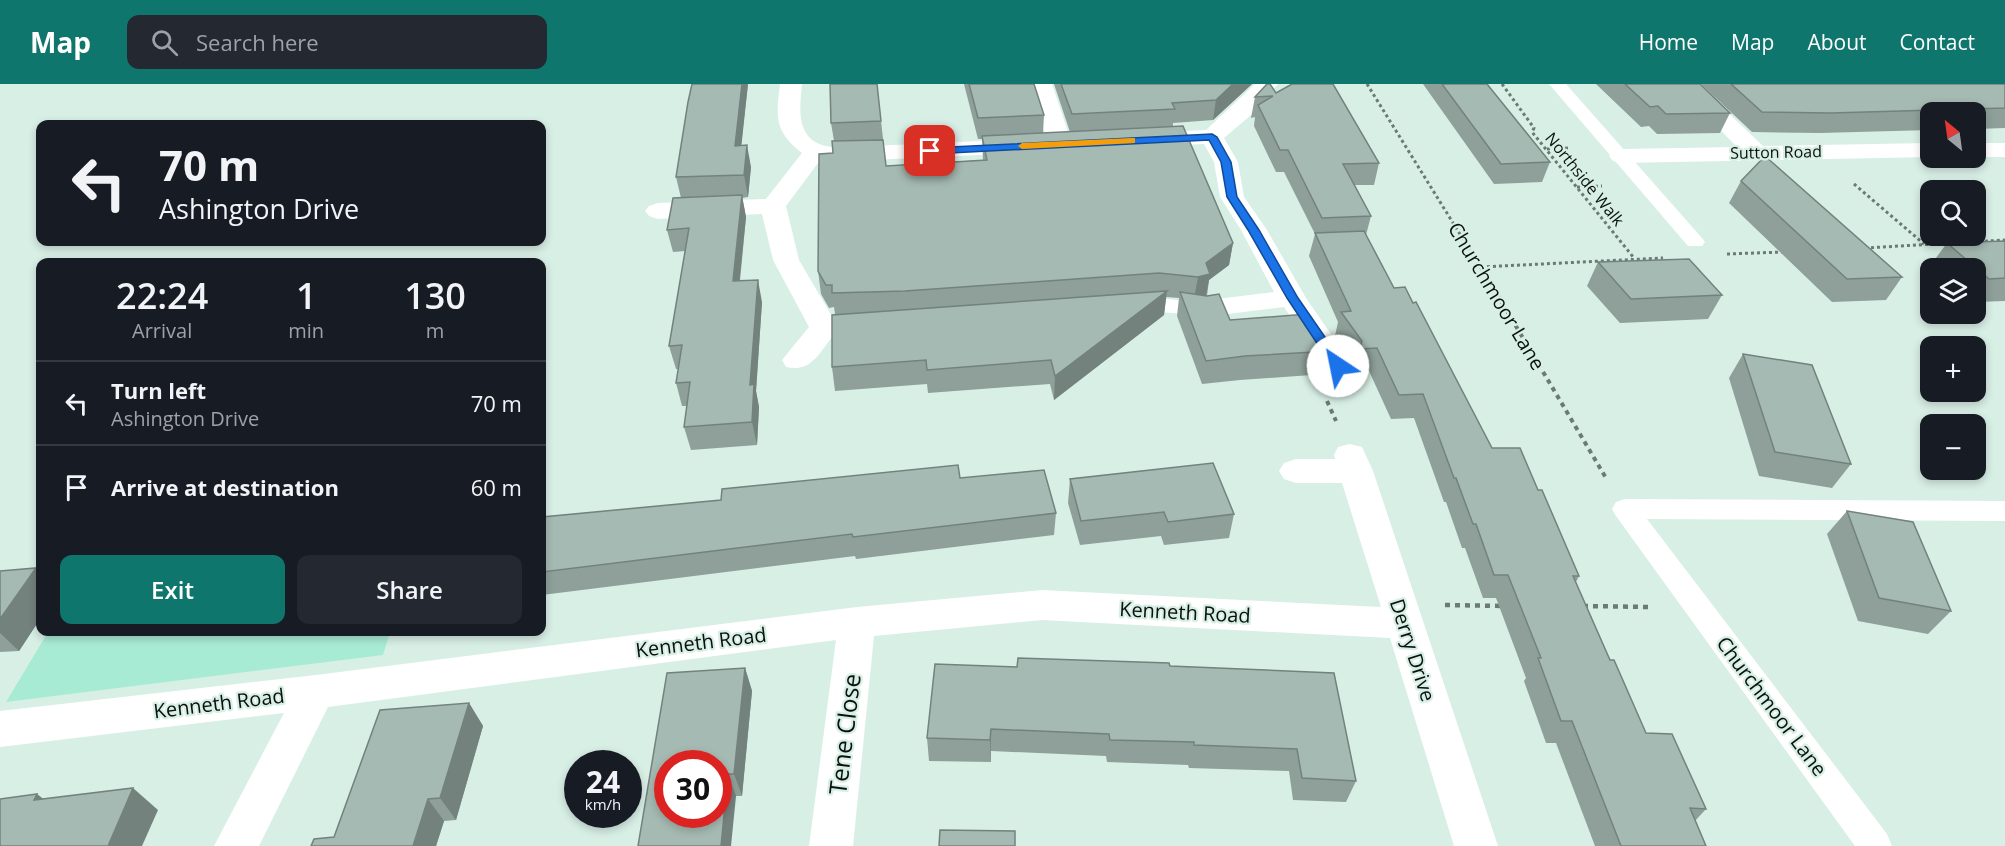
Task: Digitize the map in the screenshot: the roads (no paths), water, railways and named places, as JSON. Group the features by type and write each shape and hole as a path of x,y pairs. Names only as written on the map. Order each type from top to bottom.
{"street":[{"path":"791,84 788,111 790,125 795,136 815,152 850,154 1083,143"},
{"path":"1041,84 1060,144"},
{"path":"1118,141 1212,137 1243,110 1267,84"},
{"path":"1686,84 1757,153"},
{"path":"1212,137 1226,162 1232,197 1254,230 1292,298 1338,366"},
{"name":"Sutton Road","path":"1621,156 1920,150"},
{"path":"1986,150 2005,150"},
{"path":"658,211 773,206 815,152"},
{"path":"773,206 786,260 824,328"},
{"path":"1203,308 1292,298"},
{"path":"797,360 824,328 902,323"},
{"name":"Derry Drive","path":"1296,471 1353,463 1476,846"},
{"name":"Kenneth Road","path":"0,729 316,692 857,622 1042,605 1402,614"},
{"name":"Tene Close","path":"831,846 857,622"},
{"path":"236,846 316,692"}],"lane":[{"path":"1557,84 1695,242"},
{"path":"1111,308 1156,305 1203,308"},
{"name":"Churchmoor Lane","path":"1875,846 1625,509 2005,511"}]}
